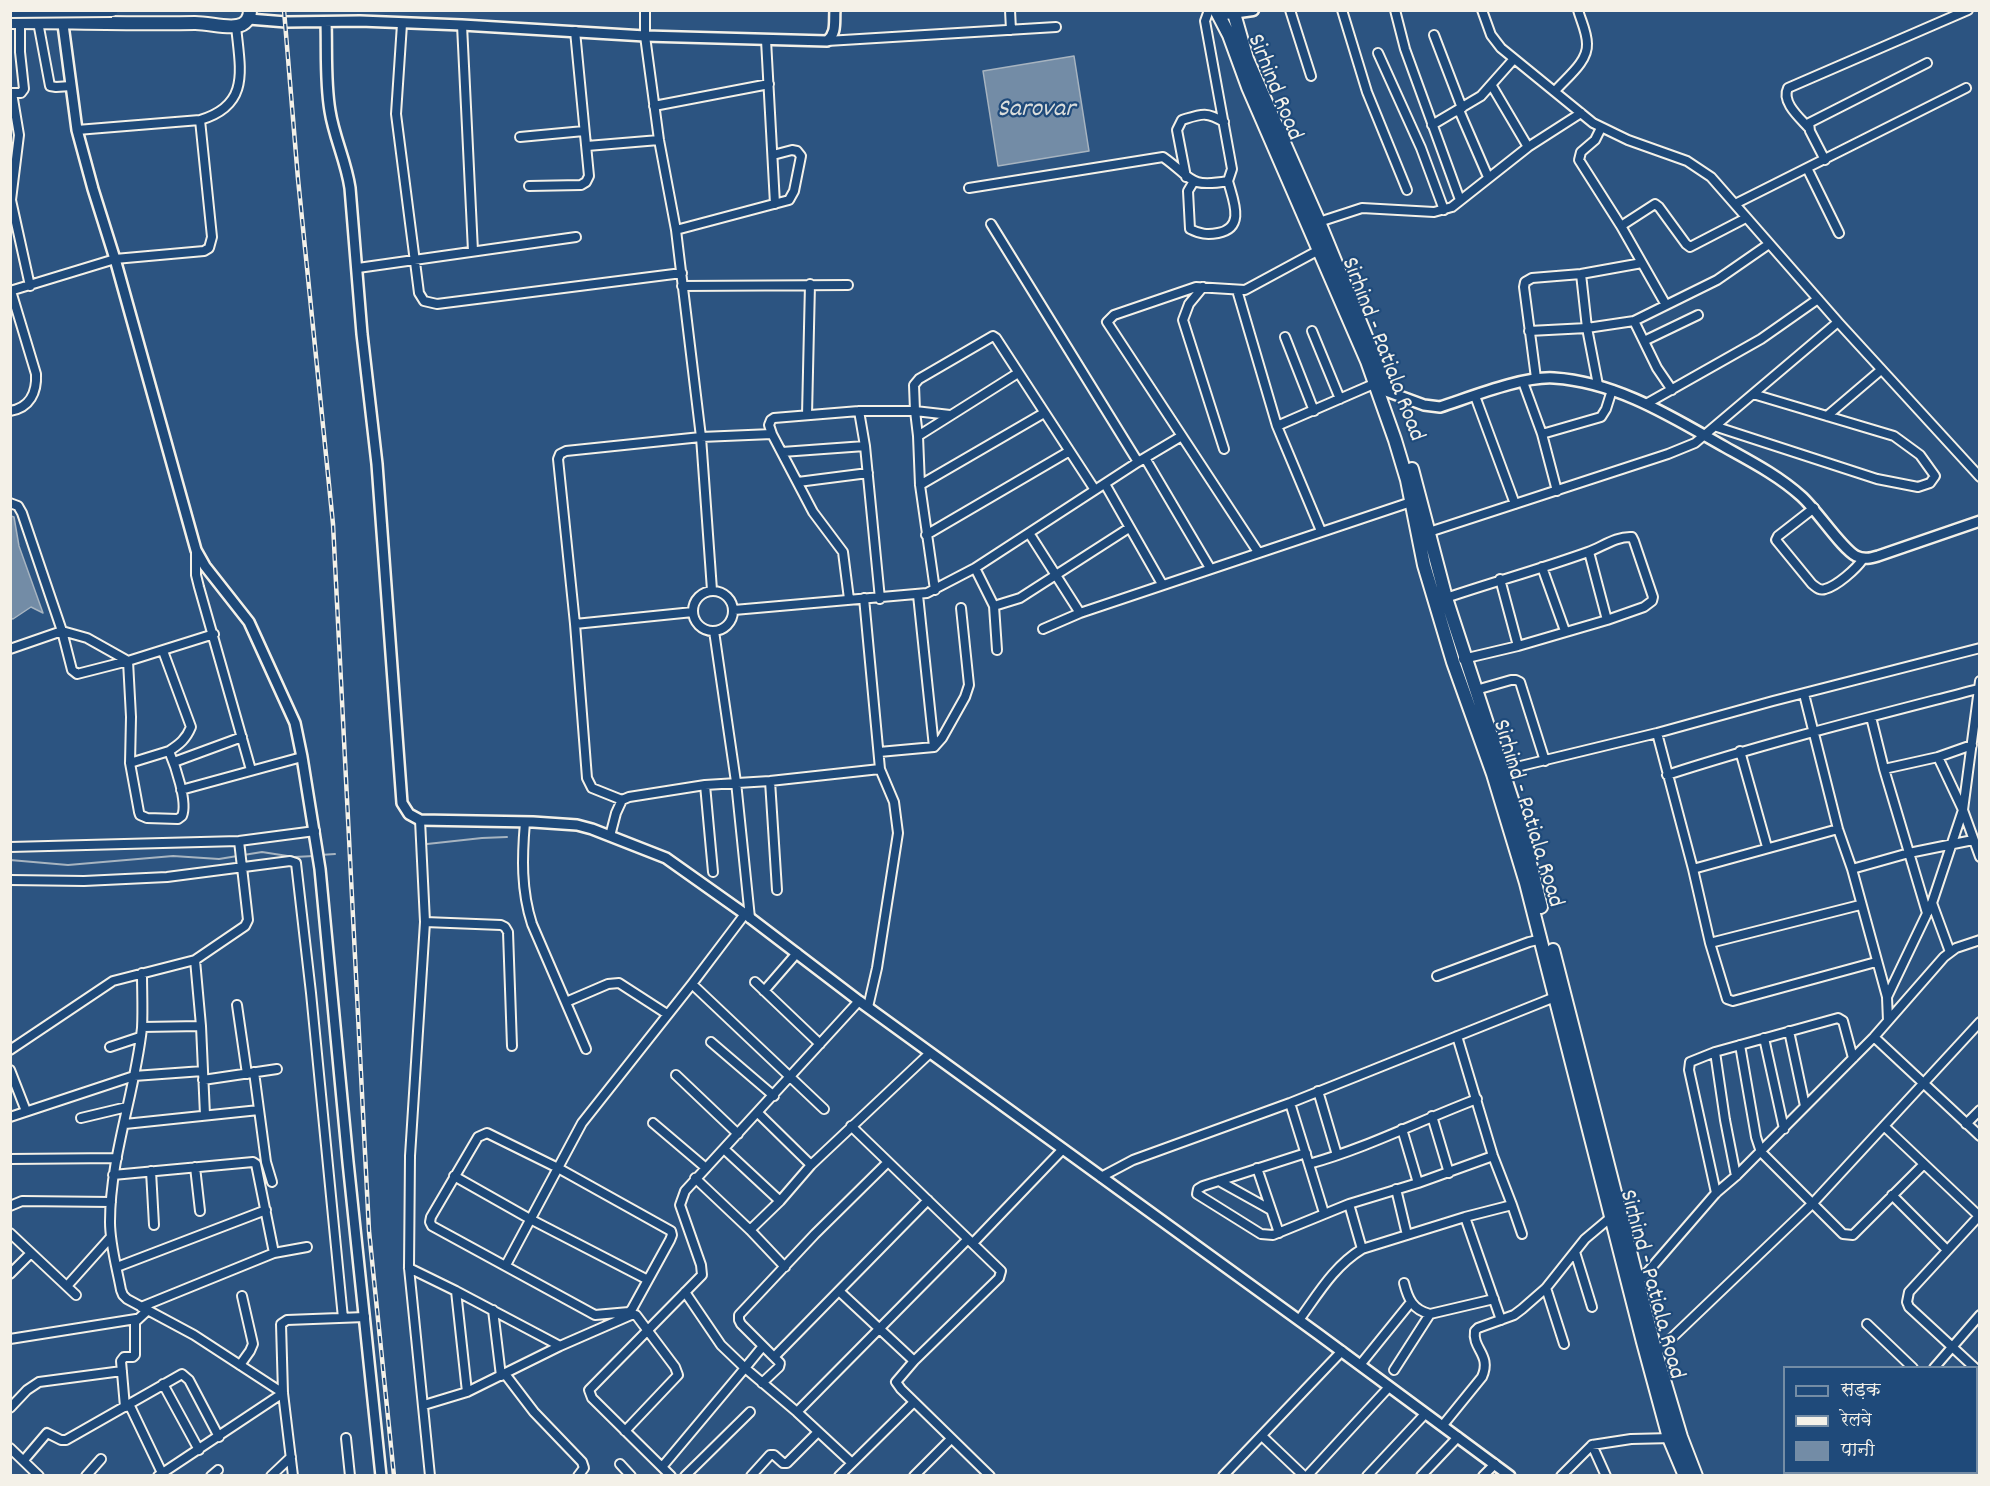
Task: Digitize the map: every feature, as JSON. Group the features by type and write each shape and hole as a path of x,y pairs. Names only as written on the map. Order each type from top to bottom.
{"main road":[{"path":"10,11 112,10"},
{"path":"1213,12 1241,12"},
{"name":"Sirhind Road","path":"1213,12 1229,35 1245,79 1291,174"},
{"name":"Sirhind Road","path":"1241,12 1247,59 1291,174"},
{"path":"15,22 38,22 62,16 124,24 206,22 236,26 244,24 250,15"},
{"path":"1291,174 1319,222 1379,368 1416,501 1423,535 1476,690 1498,772 1521,828 1656,1353 1675,1438 1696,1476"},
{"name":"Sirhind - Patiala Road","path":"1291,174 1319,250 1376,383 1416,501"},
{"name":"Sirhind - Patiala Road","path":"1423,535 1424,565 1453,662 1498,772 1542,939 1610,1218 1685,1476"}],"street":[{"path":"645,10 645,36 658,140 676,230 701,437 712,590"},
{"path":"827,41 834,31 835,10"},
{"path":"1010,10 1011,30"},
{"path":"1290,10 1311,76"},
{"path":"1342,10 1367,92 1407,190"},
{"path":"1395,10 1405,49 1460,200"},
{"path":"1482,10 1491,35 1500,48 1601,128 1628,141 1694,165 1711,177 1881,370 1980,477"},
{"path":"1555,91 1582,60 1588,46 1578,10"},
{"path":"1825,159 1808,128 1790,104 1786,96 1788,88 1968,10"},
{"path":"1213,12 1205,21 1224,122 1232,169 1228,181 1236,210 1235,222 1227,231 1201,235 1190,229 1188,191 1190,179 1178,130 1182,120 1200,114 1211,114 1224,122"},
{"path":"250,15 286,22 462,26 645,36 827,41 1056,27"},
{"path":"62,16 77,130 116,259 196,550 200,560 249,622 295,723 320,869 381,1476"},
{"path":"15,22 24,91 11,93 15,140 11,200 30,286"},
{"path":"38,22 50,86 71,86"},
{"path":"326,22 330,111 348,171 358,268 377,464 402,803 410,814 420,820 577,825 666,858 1510,1476"},
{"path":"402,24 396,114 421,297 429,303 437,304 682,273"},
{"path":"77,130 200,120 212,117 225,108 239,88 236,26"},
{"path":"462,26 473,251"},
{"path":"529,186 580,185 586,182 589,176 575,31"},
{"path":"1434,35 1488,177"},
{"path":"766,40 775,204"},
{"path":"10,52 20,52"},
{"path":"1378,53 1421,148 1444,210"},
{"path":"1432,125 1481,96 1513,60"},
{"path":"1808,128 1812,120 1927,63"},
{"path":"654,106 769,84"},
{"path":"1492,86 1528,147"},
{"path":"1735,204 1966,88"},
{"path":"1319,222 1362,208 1434,212 1452,207 1528,147 1581,113"},
{"path":"10,411 24,406 31,399 36,383 36,374 11,291 116,259 204,251 209,248 212,237 200,120"},
{"path":"1601,128 1595,140 1581,152 1579,160 1621,226 1666,305"},
{"path":"520,137 584,131"},
{"path":"587,146 658,140"},
{"path":"676,230 789,200 792,197 801,156 798,151 792,150 772,155"},
{"path":"969,188 1163,157 1198,183 1228,181"},
{"path":"1807,168 1839,233"},
{"path":"1621,226 1655,204 1690,248 1746,218"},
{"path":"991,224 1210,568"},
{"path":"358,268 576,237"},
{"path":"1529,331 1587,328 1634,321 1716,280 1769,244"},
{"path":"1258,552 1107,322 1114,315 1196,287 1237,290 1253,287 1319,250"},
{"path":"1536,378 1525,282 1532,278 1642,263"},
{"path":"1581,273 1587,328 1598,385"},
{"path":"807,415 810,284"},
{"path":"682,286 848,285"},
{"path":"1203,287 1189,304 1183,320 1224,448"},
{"path":"1237,290 1277,426 1321,531"},
{"path":"1646,404 1761,339 1818,299"},
{"path":"1644,341 1698,315"},
{"path":"1634,321 1657,368 1672,390"},
{"path":"1423,535 1695,443 1717,427 1838,322"},
{"path":"1312,331 1340,399"},
{"path":"935,590 920,484 914,384 919,379 990,336 996,338 1068,452 1095,490"},
{"path":"1285,337 1314,411"},
{"path":"1827,416 1881,370"},
{"path":"918,436 1018,373"},
{"path":"1386,391 1432,407 1536,378 1554,378 1598,385 1646,404 1782,480 1814,508 1852,553 1863,558 1878,556 1979,521"},
{"path":"1523,382 1542,434 1557,490"},
{"path":"1277,426 1376,383"},
{"path":"1542,434 1601,417 1612,390"},
{"path":"1717,427 1877,479 1918,487 1934,479 1935,476 1926,462 1899,438 1753,394"},
{"path":"1474,396 1515,504"},
{"path":"859,411 865,446 880,598"},
{"path":"849,599 843,552 819,520 772,434 769,422 774,418 859,411 915,411 950,415"},
{"path":"920,484 1044,413"},
{"path":"622,800 597,792 589,783 558,469 560,454 566,451 701,437 772,434"},
{"path":"734,610 918,595 935,590 975,568 1180,436"},
{"path":"782,452 865,446"},
{"path":"926,535 1068,452"},
{"path":"798,482 868,473"},
{"path":"1105,484 1162,585"},
{"path":"1043,629 1080,613 1210,568 1416,501"},
{"path":"10,503 18,506 22,513 62,631 72,670 77,674 163,651 214,634"},
{"path":"1814,508 1782,532 1776,540 1812,584 1817,588 1825,589 1852,572 1863,558"},
{"path":"994,606 1020,598 1129,528"},
{"path":"1029,533 1080,613"},
{"path":"1446,598 1589,552 1621,537 1632,537 1653,597 1653,601 1644,607 1607,620 1453,662"},
{"path":"196,550 196,575 251,770"},
{"path":"1589,552 1607,620"},
{"path":"1542,567 1565,631"},
{"path":"975,568 994,606 997,650"},
{"path":"1500,579 1518,646"},
{"path":"712,590 727,596 734,610 729,624 714,631 701,627 695,621 693,612 697,599 712,590"},
{"path":"918,595 934,747"},
{"path":"864,598 880,769 894,802 898,833 877,968 868,1007"},
{"path":"879,752 934,747 942,738 968,691 961,608"},
{"path":"575,624 693,612"},
{"path":"10,649 62,631 87,638 128,661"},
{"path":"506,1266 586,1116 747,916 736,782 714,631"},
{"path":"1498,772 1657,733 1980,648"},
{"path":"130,763 169,751 182,743 191,727 163,651"},
{"path":"128,661 131,717 130,763 139,812 143,818 178,819 182,816 184,809 181,790 169,751"},
{"path":"1476,690 1511,680 1520,682 1545,761"},
{"path":"1667,775 1740,752 1979,685 1963,810 1932,903 1887,997"},
{"path":"1804,694 1838,829 1852,869 1887,997 1887,1021"},
{"path":"1871,717 1927,913"},
{"path":"1657,733 1710,943 1725,994 1730,1001 1876,962"},
{"path":"174,762 242,737"},
{"path":"1884,769 1938,757 1972,745"},
{"path":"1740,752 1767,847"},
{"path":"181,790 302,757"},
{"path":"1938,757 1963,810 1980,857"},
{"path":"610,836 619,806 622,800 629,797 705,785 770,781 880,769"},
{"path":"770,781 777,890"},
{"path":"705,785 713,872"},
{"path":"420,820 425,922 410,1156 409,1269 430,1476"},
{"path":"525,822 522,868 528,910 586,1049"},
{"path":"1693,869 1838,829"},
{"path":"10,847 239,845 315,831"},
{"path":"1852,869 1909,853 1973,840"},
{"path":"10,1050 113,981 195,960 239,931 248,920 239,845"},
{"path":"10,880 119,880 206,873 241,865 293,861 297,867 342,1318"},
{"path":"1932,903 1950,952"},
{"path":"1710,943 1860,905"},
{"path":"425,922 505,927 508,932 512,1046"},
{"path":"1437,976 1542,939"},
{"path":"1637,1284 1716,1193 1737,1176 1874,1037 1950,952 1980,940"},
{"path":"764,991 797,953"},
{"path":"195,960 205,1114"},
{"path":"142,973 142,1027 125,1124 113,1175 111,1202 110,1238 123,1295 195,1335 283,1393"},
{"path":"755,982 820,1044"},
{"path":"566,1002 608,984 619,983 667,1014"},
{"path":"692,984 824,1109"},
{"path":"1101,1177 1133,1160 1290,1103 1555,997"},
{"path":"671,1476 592,1398 589,1390 702,1275 701,1265 680,1205 685,1191 859,1001"},
{"path":"237,1005 259,1110 266,1161 272,1182"},
{"path":"1716,1193 1689,1070 1690,1062 1715,1052 1841,1018 1853,1058"},
{"path":"1656,1353 1812,1204 1980,1022"},
{"path":"142,1027 201,1026"},
{"path":"1789,1031 1805,1106"},
{"path":"1457,1036 1493,1156 1522,1234"},
{"path":"110,1047 140,1037"},
{"path":"1874,1037 1980,1136"},
{"path":"1764,1038 1784,1129"},
{"path":"711,1042 774,1096"},
{"path":"1740,1045 1756,1137 1761,1152 1843,1234 1853,1235 1924,1164"},
{"path":"1715,1052 1725,1120 1737,1176"},
{"path":"750,1230 780,1201 811,1165 930,1053"},
{"path":"203,1080 278,1069"},
{"path":"10,1070 26,1111"},
{"path":"10,1117 134,1076 203,1071"},
{"path":"676,1075 738,1134"},
{"path":"1318,1091 1337,1155"},
{"path":"1309,1164 1476,1099"},
{"path":"1290,1103 1324,1213"},
{"path":"81,1118 128,1107"},
{"path":"125,1124 259,1110"},
{"path":"1966,1124 1980,1110"},
{"path":"758,1113 811,1165"},
{"path":"1432,1116 1449,1173"},
{"path":"653,1123 706,1168"},
{"path":"851,1126 1001,1271 1001,1276 914,1361 896,1382 984,1474"},
{"path":"1884,1126 1979,1215 1909,1292 1907,1302 1909,1307 1973,1366"},
{"path":"1402,1129 1418,1183"},
{"path":"488,1132 671,1231 672,1235 636,1304 629,1312 599,1316 432,1226 431,1217 454,1176 478,1137 488,1132"},
{"path":"724,1149 780,1201"},
{"path":"797,1412 1063,1149"},
{"path":"1306,1154 1219,1181 1198,1189 1197,1194 1261,1234 1273,1235 1349,1204 1449,1173 1493,1156"},
{"path":"10,1159 117,1158"},
{"path":"113,1175 253,1162 256,1164 274,1253"},
{"path":"762,1383 779,1367 780,1363 741,1324 738,1320 739,1315 815,1234 888,1162"},
{"path":"195,1167 200,1211"},
{"path":"1257,1168 1279,1233"},
{"path":"151,1171 154,1224"},
{"path":"454,1176 530,1219 648,1280"},
{"path":"695,1178 785,1267"},
{"path":"1219,1181 1271,1210"},
{"path":"1396,1189 1407,1235"},
{"path":"1892,1195 1947,1250"},
{"path":"774,1356 928,1200"},
{"path":"10,1206 22,1201 111,1202"},
{"path":"1349,1204 1362,1249"},
{"path":"1299,1320 1335,1271 1348,1258 1362,1249 1465,1217 1512,1206"},
{"path":"117,1267 266,1210"},
{"path":"1465,1217 1501,1320"},
{"path":"1443,1425 1482,1377 1485,1370 1485,1360 1475,1339 1475,1331 1522,1309 1546,1288 1596,1228 1610,1218"},
{"path":"10,1233 76,1295"},
{"path":"67,1286 110,1238"},
{"path":"283,1393 160,1474 127,1405 122,1358 135,1355 134,1325 145,1308 274,1253 307,1246"},
{"path":"1575,1252 1592,1307"},
{"path":"10,1274 31,1253"},
{"path":"409,1269 560,1346"},
{"path":"1404,1283 1411,1302 1421,1312 1430,1314 1494,1299"},
{"path":"1546,1288 1564,1344"},
{"path":"456,1291 467,1392"},
{"path":"839,1291 914,1361"},
{"path":"685,1292 721,1345 852,1463"},
{"path":"240,1365 253,1344 242,1296"},
{"path":"1360,1365 1411,1302"},
{"path":"493,1310 503,1375 534,1412 582,1462 584,1468 578,1476"},
{"path":"1394,1370 1430,1314"},
{"path":"424,1405 467,1392 560,1346 631,1315 639,1317 675,1367 678,1375 625,1431"},
{"path":"1936,1366 1980,1315"},
{"path":"293,1476 283,1393 281,1323 287,1320 365,1317"},
{"path":"10,1340 136,1319"},
{"path":"1867,1324 1911,1366"},
{"path":"662,1467 763,1346"},
{"path":"1223,1476 1342,1351"},
{"path":"10,1408 27,1390 39,1382 122,1371"},
{"path":"24,1460 47,1433 66,1440 179,1375 186,1376 219,1437"},
{"path":"163,1384 199,1450"},
{"path":"1262,1436 1306,1476 1389,1387"},
{"path":"839,1476 914,1402"},
{"path":"685,1476 750,1412"},
{"path":"1367,1476 1425,1413"},
{"path":"751,1476 770,1455 787,1463 818,1432"},
{"path":"1421,1476 1458,1437"},
{"path":"346,1438 351,1476"},
{"path":"1561,1476 1592,1445 1631,1439 1675,1438"},
{"path":"914,1476 951,1439"},
{"path":"1592,1445 1606,1476"},
{"path":"10,1448 39,1476"},
{"path":"271,1476 291,1457"},
{"path":"86,1476 101,1459"},
{"path":"620,1464 631,1476"},
{"path":"1483,1476 1495,1464"}],"water":[{"name":"Sarovar","path":"1074,56 1089,151 998,166 983,71"},
{"path":"11,516 14,517 19,546 43,613 31,607 13,619 10,618"}],"waterway":[{"path":"427,844 507,837"},
{"path":"10,860 68,865 173,856 219,859 262,852 294,857 314,856"},
{"path":"320,855 335,854"}],"railway":[{"path":"284,10 298,179 333,524 369,1231 394,1476"}]}
